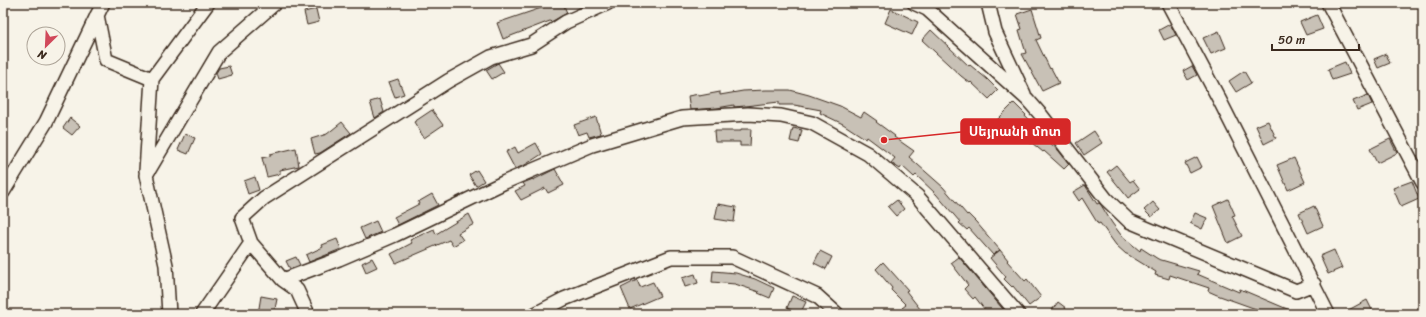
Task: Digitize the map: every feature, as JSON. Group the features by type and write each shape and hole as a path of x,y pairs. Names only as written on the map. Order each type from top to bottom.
{"street":[{"path":"3,192 46,122 103,3"},
{"path":"169,314 166,265 146,175 152,79 208,3"},
{"path":"146,175 219,52 275,3"},
{"path":"308,314 297,290 283,280 251,244 242,218 264,198 448,81 491,58 531,45 566,22 608,3"},
{"path":"914,3 927,9 1027,99 1042,115 1106,199 1128,220 1296,291 1314,284"},
{"path":"988,3 995,32 1027,99"},
{"path":"1168,3 1219,99 1328,314"},
{"path":"1328,3 1423,183"},
{"path":"97,15 106,60 152,79"},
{"path":"283,280 339,259 395,235 506,182 592,145 682,118 748,114 781,116 812,123 868,154 917,196 1018,314"},
{"path":"202,314 251,244"},
{"path":"535,314 564,299 671,257 732,257 818,296 837,314"}],"building":[{"path":"543,3 563,3 567,13 551,22 550,21 503,39 497,23 544,7"},
{"path":"316,9 319,22 307,25 304,12"},
{"path":"891,9 918,22 912,35 885,23"},
{"path":"1032,9 1041,38 1036,40 1050,69 1051,68 1059,83 1042,91 1022,54 1026,53 1019,30 1022,29 1017,14"},
{"path":"1317,15 1323,29 1306,35 1300,22"},
{"path":"1170,24 1176,35 1164,40 1159,30"},
{"path":"931,30 969,66 970,65 987,79 998,90 989,99 971,82 970,83 961,76 922,40"},
{"path":"1219,31 1226,48 1211,54 1203,38"},
{"path":"1386,54 1390,63 1378,68 1374,59"},
{"path":"1345,62 1350,74 1332,80 1328,69"},
{"path":"498,63 504,72 492,79 486,70"},
{"path":"229,66 232,75 218,79 216,73 219,68"},
{"path":"1192,66 1197,75 1188,80 1183,71"},
{"path":"1244,71 1251,83 1236,92 1229,81"},
{"path":"398,79 404,94 395,97 389,82"},
{"path":"790,90 809,95 840,106 861,117 864,112 895,136 894,137 914,151 909,157 943,187 1000,250 993,255 969,228 967,230 959,223 960,222 936,194 916,175 914,177 902,166 900,169 891,163 895,158 867,137 866,139 843,124 820,113 821,110 794,105 779,105 779,102 690,110 688,96 699,94 699,96 720,92 720,95 743,91"},
{"path":"1368,95 1372,104 1357,110 1353,101"},
{"path":"380,99 384,112 375,118 370,102"},
{"path":"1014,103 1043,136 1045,135 1049,138 1052,142 1050,143 1059,151 1069,164 1064,169 1044,151 1043,152 1032,143 1031,144 1014,127 1009,132 997,120"},
{"path":"432,110 443,125 424,138 414,122"},
{"path":"596,117 601,134 589,137 587,132 578,135 574,125"},
{"path":"70,118 80,126 72,135 63,128"},
{"path":"1268,121 1276,138 1264,144 1256,126"},
{"path":"342,122 351,133 320,153 315,154 311,139 327,134"},
{"path":"793,128 802,130 799,143 790,141"},
{"path":"741,129 751,129 750,146 740,146 740,142 715,142 714,131 741,131"},
{"path":"1094,131 1102,143 1084,155 1076,143"},
{"path":"185,134 195,138 188,154 178,150"},
{"path":"1390,139 1397,153 1377,163 1370,149"},
{"path":"536,143 542,154 525,165 515,169 506,152 515,147 518,153"},
{"path":"296,148 299,166 280,170 280,174 267,177 262,158 270,156 270,154"},
{"path":"1197,157 1202,167 1190,173 1185,163"},
{"path":"1294,158 1305,182 1288,190 1277,165"},
{"path":"1116,165 1130,182 1133,180 1140,189 1128,198 1107,172"},
{"path":"555,169 564,185 548,193 545,188 521,200 515,191 525,186 523,183 533,180"},
{"path":"477,170 484,181 476,186 469,175"},
{"path":"255,177 259,190 248,194 244,181"},
{"path":"1412,181 1419,199 1401,207 1393,188"},
{"path":"1085,185 1097,204 1099,203 1101,205 1121,235 1140,251 1141,248 1158,259 1199,271 1197,274 1239,292 1240,289 1299,314 1260,314 1255,312 1256,309 1208,291 1209,288 1170,275 1169,279 1155,275 1156,272 1126,254 1116,245 1100,223 1098,224 1082,198 1079,201 1073,192"},
{"path":"432,194 438,205 398,225 394,217 419,204 418,202"},
{"path":"1228,199 1235,215 1232,216 1242,236 1228,243 1213,206"},
{"path":"897,200 904,209 896,216 888,207"},
{"path":"1153,202 1160,210 1151,217 1144,210"},
{"path":"718,204 736,207 734,222 715,219"},
{"path":"1314,206 1323,226 1308,233 1299,213"},
{"path":"1195,213 1207,218 1202,229 1190,223"},
{"path":"469,214 474,224 458,233 463,240 453,246 449,240 396,263 391,254 412,243 410,240 434,229 436,234"},
{"path":"376,221 381,232 365,239 360,228"},
{"path":"337,239 341,249 309,262 306,255 323,247 322,245"},
{"path":"1000,250 1008,260 1007,261 1025,281 1027,279 1041,297 1029,306 1013,286 1012,287 1004,279 1006,277 990,258"},
{"path":"1334,250 1342,268 1328,274 1320,256"},
{"path":"820,251 832,257 826,269 814,263"},
{"path":"296,257 300,265 290,269 286,261"},
{"path":"959,257 1007,314 988,314 975,297 973,299 964,289 968,285 951,263"},
{"path":"372,258 377,267 366,272 362,263"},
{"path":"883,262 908,290 906,291 924,314 907,314 902,308 906,305 891,290 892,288 876,269"},
{"path":"713,271 736,273 755,279 774,288 770,298 758,293 759,292 735,284 712,282"},
{"path":"695,274 698,283 685,287 682,278"},
{"path":"637,280 640,287 653,282 660,296 630,309 621,288"},
{"path":"261,296 277,299 274,314 258,314"},
{"path":"792,296 806,302 800,314 787,308"},
{"path":"1367,300 1374,314 1341,314"},
{"path":"1058,302 1066,308 1062,314 1049,314"}],"place":[{"name":"Սեյրանի մոտ","path":"884,140"}]}
